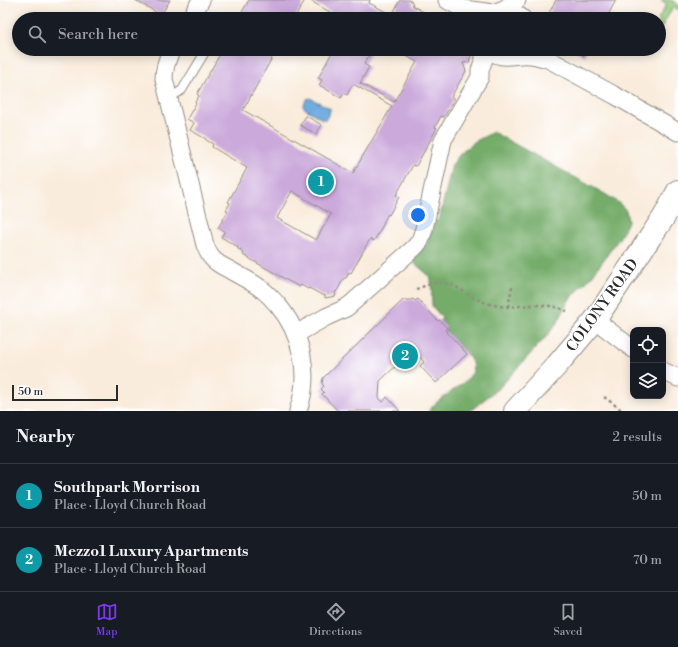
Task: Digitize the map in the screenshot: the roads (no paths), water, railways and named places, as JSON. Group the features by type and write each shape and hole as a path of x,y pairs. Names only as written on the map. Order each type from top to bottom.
{"street":[{"path":"194,12 201,0"},
{"path":"447,0 464,12"},
{"path":"499,12 517,0"},
{"path":"526,12 527,0"},
{"path":"500,12 511,12"},
{"path":"168,56 166,61 164,79 205,245 208,253 215,261 265,292 280,308 292,326 302,354 303,366 303,394 298,411"},
{"path":"296,334 326,317 346,308 418,244 424,229 443,140 480,77 480,70 484,56"},
{"path":"480,77 484,76 501,61 509,56"},
{"path":"548,56 678,132"},
{"name":"COLONY ROAD","path":"514,411 557,365 595,320 660,223 678,192"},
{"path":"595,320 630,347"},
{"path":"666,372 678,378"}],"lane":[{"path":"168,96 176,94 182,90 203,56"}],"water":[{"path":"310,98 330,108 326,119 322,119 304,108 303,106 307,99"}],"place":[{"name":"Southpark Morrison","path":"321,182"},
{"name":"Mezzo1 Luxury Apartments","path":"405,356"}]}
